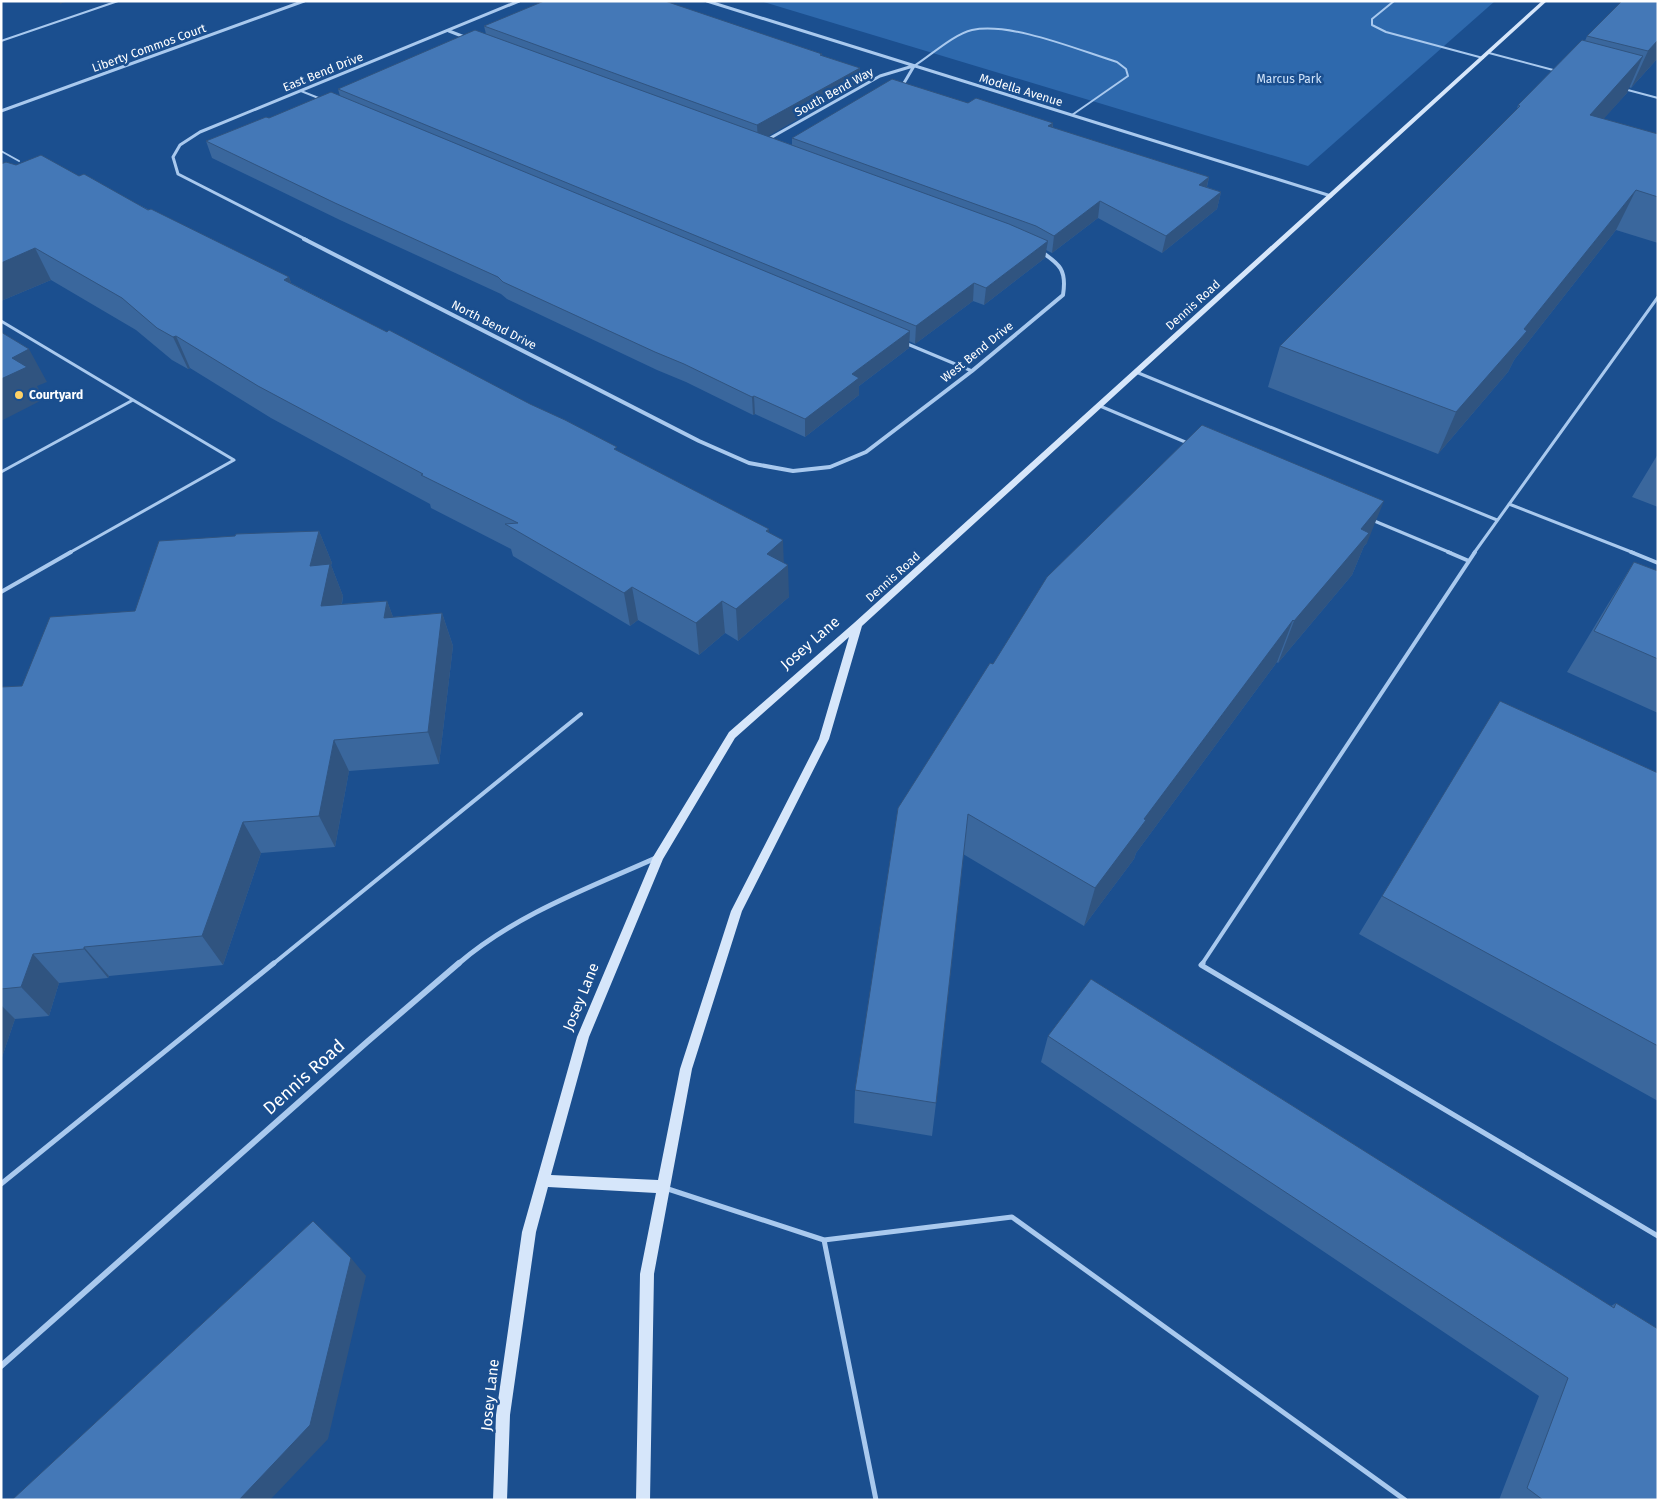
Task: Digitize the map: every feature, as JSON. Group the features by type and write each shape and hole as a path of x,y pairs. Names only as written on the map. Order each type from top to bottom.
{"street":[{"name":"Liberty Commos Court","path":"1,111 304,1"},
{"name":"East Bend Drive","path":"191,181 178,174 173,157 180,145 200,132 519,1"},
{"name":"Modella Avenue","path":"707,1 1331,196"},
{"name":"Dennis Road","path":"857,626 1484,58 1544,1"},
{"path":"449,31 468,38"},
{"path":"895,88 904,84 914,66"},
{"name":"South Bend Way","path":"759,145 880,76 914,66"},
{"name":"North Bend Drive","path":"191,181 699,441 749,463 793,471"},
{"name":"West Bend Drive","path":"793,471 830,467 866,452 972,371 1063,295 1066,279 1063,269 1054,260 1035,248"},
{"name":"Josey Lane","path":"500,1500 503,1415 529,1232 583,1037 658,857 732,736 857,626"},
{"name":"Josey Lane","path":"643,1500 647,1274 686,1069 737,911 824,739 857,626"},
{"name":"Dennis Road","path":"1,1366 367,1042 479,946 536,911 658,857"},
{"path":"544,1181 664,1187"}],"lane":[{"path":"1,41 118,1"},
{"path":"1394,1 1372,19 1372,25 1386,32 1484,58"},
{"path":"914,66 970,30 987,29 1008,30 1117,62 1126,68 1128,76 1072,115"},
{"path":"1489,53 1558,72"},
{"path":"1622,88 1658,98"},
{"path":"301,91 329,102"},
{"path":"1,151 19,161"},
{"path":"1658,297 1468,561 1201,965 1658,1236"},
{"path":"1,320 234,460 1,592"},
{"path":"898,340 972,371"},
{"path":"1136,372 1497,520"},
{"path":"1,472 133,400"},
{"path":"1099,405 1195,446"},
{"path":"1509,504 1658,563"},
{"path":"1368,519 1468,561"},
{"path":"1,1184 581,714"},
{"path":"664,1187 824,1240 1012,1217 1405,1500"},
{"path":"824,1240 876,1500"}],"green space":[{"name":"Marcus Park","path":"760,1 1495,1 1308,166"}],"building":[{"path":"544,1 665,1 860,68 757,125 484,26"},
{"path":"1622,1 1658,1 1658,40 1648,51 1587,36"},
{"path":"475,30 1009,224 1048,241 986,288 974,283 916,326 338,89"},
{"path":"1582,40 1643,56 1590,115 1658,134 1658,197 1636,190 1524,329 1527,331 1456,412 1280,346 1520,106 1518,105"},
{"path":"892,79 968,103 976,98 1053,123 1048,126 1209,177 1199,185 1221,192 1166,236 1100,201 1054,236 1036,226 792,138"},
{"path":"331,92 910,331 852,374 859,378 805,419 754,396 752,397 503,282 498,277 335,203 206,141 266,117 269,118"},
{"path":"41,155 79,176 84,174 148,210 151,209 289,277 284,280 387,332 389,330 530,404 565,420 617,447 614,449 769,529 766,531 783,540 767,554 788,565 736,609 722,601 696,623 632,587 624,593 505,524 518,523 421,475 423,474 258,386 176,336 173,337 157,328 122,298 35,248 1,263 1,164 6,162 16,165"},
{"path":"1,332 29,349 12,358 27,367 1,379"},
{"path":"1202,425 1384,501 1361,529 1369,533 1293,620 1144,819 1146,820 1095,888 968,814 936,1103 855,1090 898,808 990,663 993,664 1047,577"},
{"path":"319,531 310,566 330,564 321,606 387,601 384,618 442,613 428,732 334,740 319,816 243,822 202,936 84,947 84,949 33,954 21,987 1,989 1,687 22,686 50,617 135,611 159,541 235,536 236,534"},
{"path":"1634,562 1658,571 1658,659 1594,631"},
{"path":"1500,701 1658,773 1658,1046 1382,896"},
{"path":"1091,979 1614,1308 1616,1303 1658,1329 1658,1500 1543,1500 1527,1488 1568,1378 1048,1036"},
{"path":"313,1221 351,1258 310,1425 239,1500 12,1500"}],"place":[{"name":"Courtyard","path":"19,395"}]}
